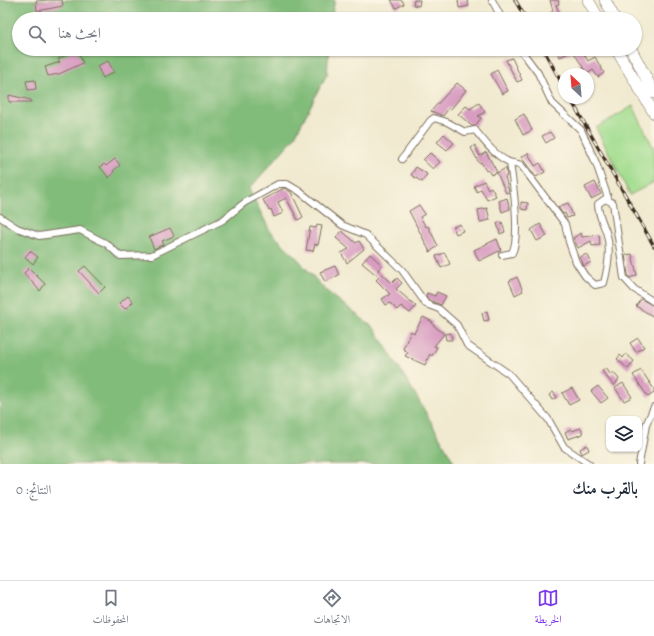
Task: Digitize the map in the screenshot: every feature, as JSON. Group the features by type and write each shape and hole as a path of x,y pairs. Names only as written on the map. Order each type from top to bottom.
{"highway":[{"path":"588,0 595,12"},
{"path":"605,0 611,12"},
{"path":"620,56 654,113"},
{"path":"635,56 654,93"}],"street":[{"path":"492,0 498,12"},
{"path":"525,56 538,73 552,103 581,130 596,163 609,201"},
{"path":"402,158 430,121 434,118 447,122 465,132 475,130 487,145 510,162 521,164 565,224 576,262 585,276 595,285 604,283 609,266 607,236 598,212 598,204 605,199 613,203 624,278 634,289 654,302"},
{"path":"502,255 512,253 516,242 513,180 510,162"},
{"path":"0,217 17,228 39,236 80,230 107,244 120,256 152,255 223,220 244,203 278,184 287,184 299,191 342,225 366,235 402,270 426,304 439,309 457,325 467,345 509,374 548,419 564,447 589,464"},
{"path":"639,464 646,425 654,407"}],"green space":[{"path":"0,0 335,0 332,12 12,12 12,56 328,56 327,74 294,138 249,189 270,231 297,258 324,289 374,328 414,392 455,464 0,464"},
{"path":"633,106 654,149 654,182 630,195 596,128"}],"building":[{"path":"62,0 63,6 37,11 36,1"},
{"path":"391,0 402,0 404,4 396,8"},
{"path":"414,0 420,0 419,6 413,5"},
{"path":"458,0 467,0 469,6 459,8"},
{"path":"550,0 558,0 559,4 556,5 559,12 552,12 553,11"},
{"path":"64,56 80,56 83,63 59,74 48,76 45,67 60,62 58,59"},
{"path":"576,56 585,56 588,61 595,57 604,73 598,77 594,71 594,68 583,68"},
{"path":"512,58 522,80 517,82 506,60"},
{"path":"108,61 114,72 103,78 97,66"},
{"path":"497,70 508,91 502,94 491,74"},
{"path":"35,80 36,89 28,90 26,81"},
{"path":"457,83 466,90 451,109 449,108 443,116 431,111"},
{"path":"9,95 31,100 31,102 9,102"},
{"path":"479,103 485,112 478,116 481,118 475,126 472,126 458,114 466,106 470,109"},
{"path":"524,114 532,130 523,135 515,119"},
{"path":"550,132 554,138 546,143 542,136"},
{"path":"444,134 454,143 447,150 437,142"},
{"path":"475,145 480,156 486,152 497,172 491,175 488,170 486,171 481,162 479,163 471,148"},
{"path":"430,153 440,162 433,169 423,160"},
{"path":"528,153 535,166 540,163 545,172 536,177 521,157"},
{"path":"115,159 120,165 113,171 114,173 109,178 100,167 104,164 106,166"},
{"path":"416,167 427,174 422,182 411,175"},
{"path":"506,168 507,176 505,177 509,192 506,193 497,173"},
{"path":"484,181 488,189 491,187 496,196 487,200 481,189 477,192 474,186"},
{"path":"595,182 601,194 591,199 585,187"},
{"path":"284,188 291,192 303,217 298,220 286,198 278,202 283,213 274,217 271,209 269,210 263,200"},
{"path":"507,198 510,209 502,212 499,201"},
{"path":"521,202 528,203 527,210 521,209"},
{"path":"568,203 573,216 567,218 565,213 563,214 558,207"},
{"path":"419,205 425,214 420,217 426,227 428,226 438,246 430,252 409,211"},
{"path":"487,208 490,220 480,222 478,210"},
{"path":"502,222 505,232 500,234 497,223"},
{"path":"460,224 463,231 456,234 453,227"},
{"path":"540,224 547,236 537,241 531,230"},
{"path":"317,225 322,226 318,245 315,244 313,251 306,250 310,227 316,228"},
{"path":"170,228 174,236 162,241 164,244 154,249 149,237"},
{"path":"342,231 356,243 359,241 364,249 347,263 341,253 349,249 336,238"},
{"path":"581,233 582,237 599,235 600,245 592,246 591,241 578,248 573,238"},
{"path":"497,239 501,250 479,261 474,250"},
{"path":"30,251 38,257 33,264 25,257"},
{"path":"445,253 450,264 441,268 436,256"},
{"path":"370,254 382,265 378,270 392,283 397,278 402,283 396,289 416,306 410,313 401,306 397,310 390,303 386,305 382,299 390,294 376,280 379,277 362,263"},
{"path":"587,254 591,262 584,266 580,257"},
{"path":"632,254 637,275 630,278 628,275 625,255"},
{"path":"85,266 105,287 99,293 79,271"},
{"path":"335,266 339,275 325,282 320,272"},
{"path":"29,268 45,284 40,291 24,273"},
{"path":"517,277 523,291 515,295 509,281"},
{"path":"437,292 446,296 441,305 429,300 426,296 427,293 435,296"},
{"path":"128,296 133,302 125,309 119,303"},
{"path":"641,299 654,306 654,317 636,306"},
{"path":"487,311 489,320 484,321 482,313"},
{"path":"423,317 433,322 432,324 444,334 434,346 437,347 432,356 430,354 425,365 405,356 408,352 403,349 411,331 414,333"},
{"path":"451,333 452,340 446,340 445,334"},
{"path":"638,338 644,347 636,352 630,343"},
{"path":"626,354 634,361 628,369 617,359 620,355 623,358"},
{"path":"606,368 611,375 613,372 619,379 614,386 602,371"},
{"path":"641,370 654,389 654,393 648,397 633,375"},
{"path":"623,383 632,397 624,401 615,388"},
{"path":"598,386 608,398 601,403 591,391"},
{"path":"572,388 579,400 569,405 562,393"},
{"path":"553,392 557,397 552,400 549,395"},
{"path":"581,428 583,434 568,439 565,432 571,429 572,431"},
{"path":"587,445 589,450 582,454 580,449"}],"railway":[{"path":"515,0 522,12"},
{"path":"547,56 558,76"},
{"path":"573,104 654,246"}]}
